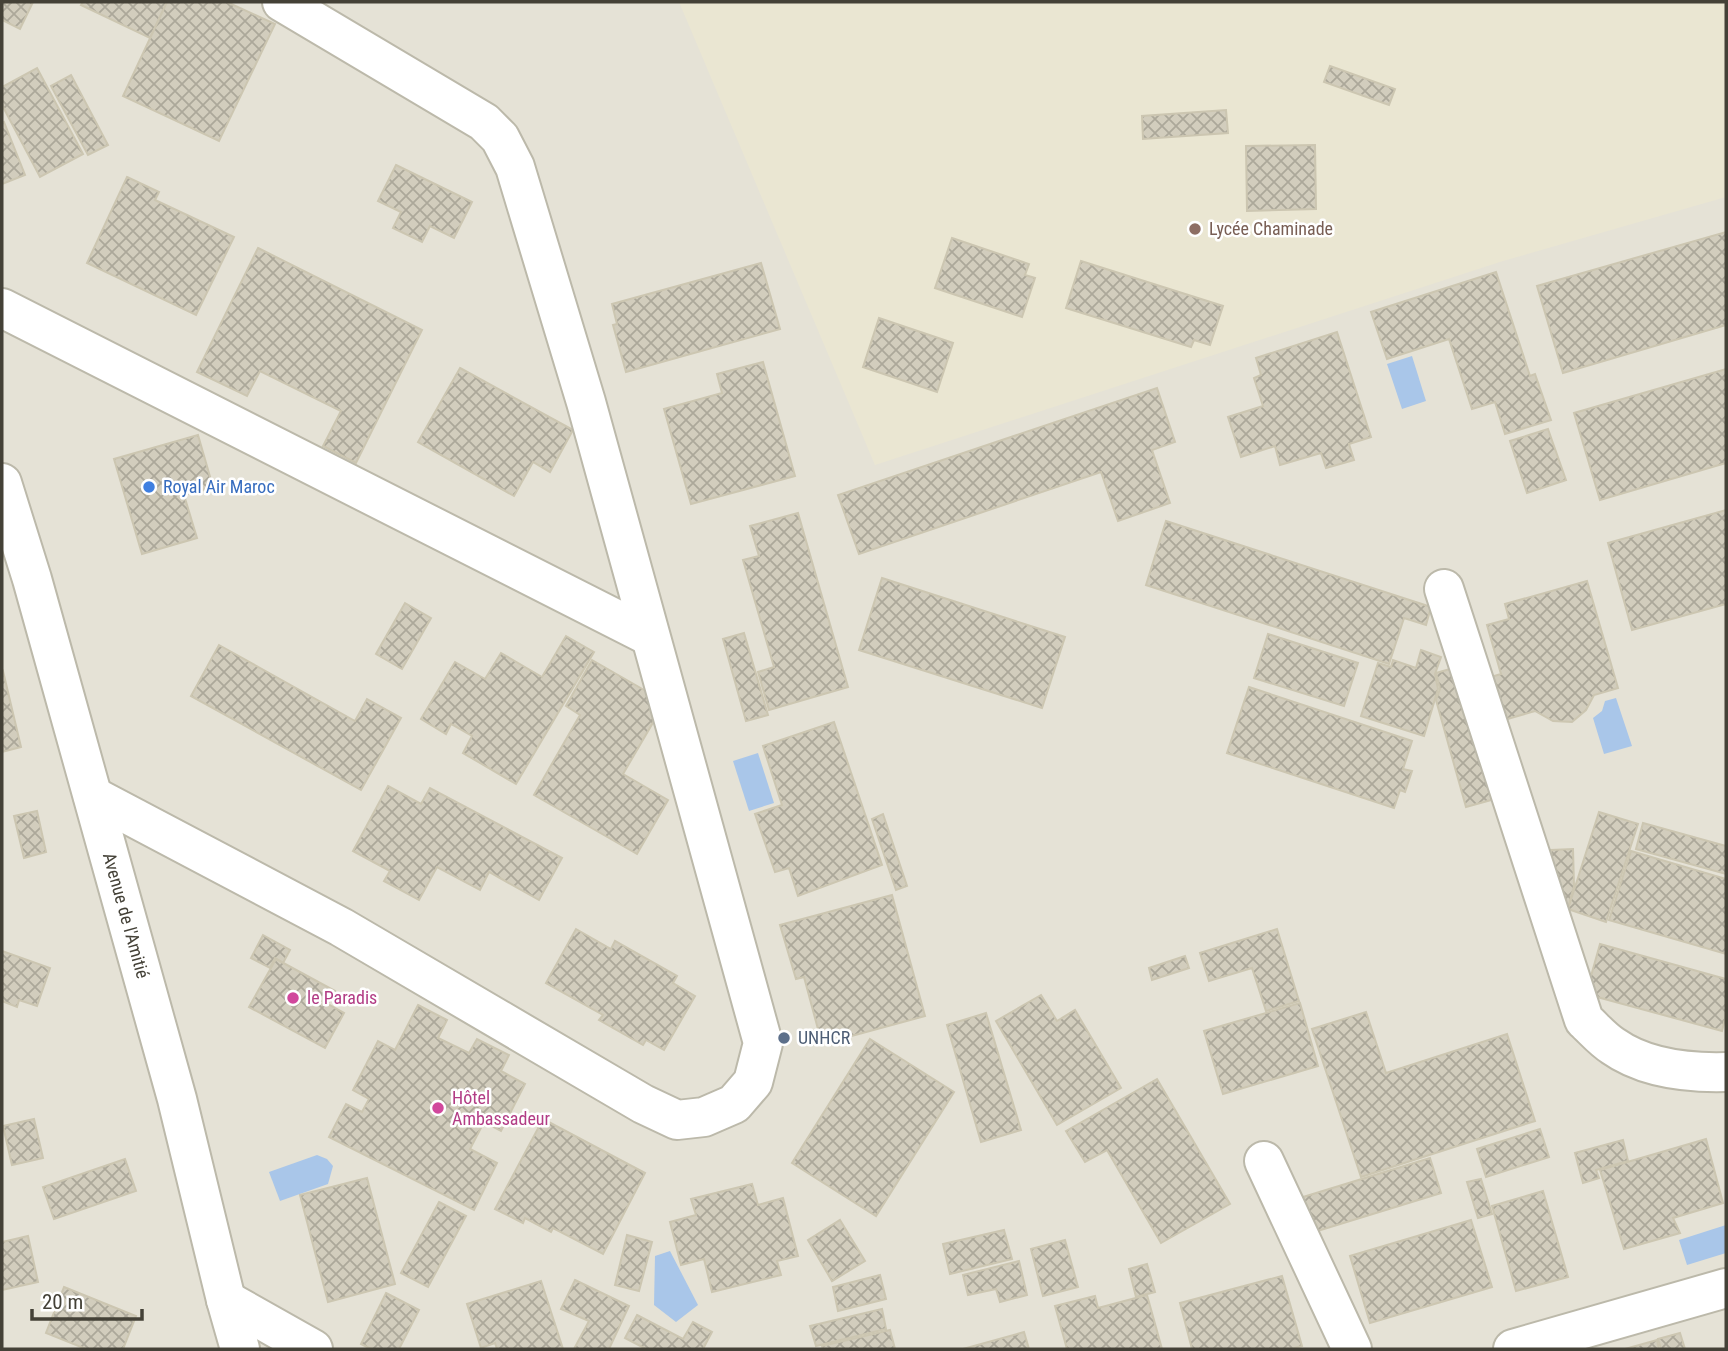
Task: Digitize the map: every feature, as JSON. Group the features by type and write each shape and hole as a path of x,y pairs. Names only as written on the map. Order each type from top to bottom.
{"street":[{"path":"93,796 341,927 643,1104 677,1120 704,1117 734,1104 753,1082 763,1043 586,402 515,167 500,138 484,121 282,2"},
{"path":"2,308 649,636"},
{"name":"Avenue de l'Amitié","path":"2,483 32,579 177,1099 240,1349"},
{"path":"1444,589 1584,1020 1613,1047 1654,1065 1726,1072"},
{"path":"1264,1161 1352,1349"},
{"path":"1513,1349 1726,1288"},
{"path":"226,1300 313,1349"}],"shaded area":[{"path":"2,2 1726,2 1726,1349 2,1349"},
{"name":"Lycée Chaminade","path":"679,2 1726,2 1726,197 1503,261 875,465"}],"water":[{"path":"1412,356 1426,401 1402,409 1387,364"},
{"path":"1616,698 1632,746 1604,754 1593,718 1602,711 1605,701"},
{"path":"758,753 774,803 749,811 733,761"},
{"path":"317,1155 327,1159 333,1166 328,1184 280,1201 269,1172"},
{"path":"1726,1225 1726,1253 1687,1265 1679,1240"},
{"path":"670,1251 698,1305 676,1322 654,1305 655,1256"}],"building":[{"path":"2,2 33,2 20,29 2,20"},
{"path":"83,2 167,2 150,38 81,5"},
{"path":"167,2 227,2 275,24 219,141 123,96"},
{"path":"1330,66 1395,89 1389,105 1324,82"},
{"path":"37,68 83,154 40,177 2,105 2,87"},
{"path":"71,75 108,145 88,155 51,86"},
{"path":"1226,110 1228,133 1143,139 1142,116"},
{"path":"4,122 25,175 2,184 2,123"},
{"path":"1315,145 1316,209 1247,211 1246,146"},
{"path":"396,165 472,202 454,238 430,226 422,242 393,228 401,212 378,201"},
{"path":"127,177 159,192 155,200 234,237 196,315 87,263"},
{"path":"1726,232 1726,325 1563,373 1537,286"},
{"path":"952,238 1029,264 1025,275 1035,278 1022,317 935,288"},
{"path":"258,248 422,330 356,463 323,446 341,411 260,371 247,396 197,372"},
{"path":"1081,261 1223,306 1210,345 1194,340 1191,347 1066,308"},
{"path":"761,263 780,329 626,372 613,325 617,324 612,304"},
{"path":"1496,272 1530,376 1535,374 1551,420 1505,434 1495,402 1472,409 1449,339 1387,359 1371,312"},
{"path":"879,318 953,343 937,392 863,367"},
{"path":"1337,332 1371,437 1349,444 1354,460 1326,468 1321,453 1280,465 1275,446 1241,457 1228,417 1263,406 1254,378 1261,375 1256,358"},
{"path":"763,362 795,476 691,504 664,409 722,393 717,374"},
{"path":"460,368 573,430 550,472 533,462 514,496 418,442"},
{"path":"1726,369 1726,463 1600,500 1574,413"},
{"path":"1157,388 1175,442 1152,450 1170,503 1118,521 1101,472 859,554 838,495"},
{"path":"1548,429 1566,480 1527,493 1510,441"},
{"path":"198,435 213,487 184,495 197,538 142,554 114,459"},
{"path":"1726,510 1726,604 1632,630 1608,543"},
{"path":"798,513 848,687 769,710 758,672 774,667 743,560 759,556 750,526"},
{"path":"1166,521 1431,607 1426,625 1404,618 1389,664 1146,585"},
{"path":"882,578 1065,637 1042,708 859,650"},
{"path":"1587,581 1618,688 1594,695 1586,710 1572,722 1553,721 1535,711 1504,720 1491,677 1501,674 1487,625 1509,619 1505,604"},
{"path":"405,603 431,618 402,669 376,654"},
{"path":"744,633 768,715 746,721 723,639"},
{"path":"1268,634 1358,663 1344,706 1254,678"},
{"path":"566,636 594,652 516,784 463,753 472,736 451,724 446,734 421,719 455,662 485,679 501,653 542,677"},
{"path":"219,645 355,721 367,699 401,718 361,790 191,696"},
{"path":"1421,650 1441,657 1435,674 1438,689 1424,736 1361,716 1378,663 1391,667 1393,660 1416,668"},
{"path":"592,660 665,702 623,774 668,800 637,854 534,795 580,715 566,706"},
{"path":"1464,665 1502,797 1466,807 1436,700 1440,689 1436,673"},
{"path":"2,672 21,747 2,752"},
{"path":"1249,687 1412,741 1403,769 1412,771 1405,792 1400,790 1394,808 1227,753"},
{"path":"834,722 882,865 798,896 789,868 775,872 755,814 782,805 763,746"},
{"path":"388,786 421,804 430,788 562,858 539,900 489,872 480,890 437,867 419,900 384,881 390,871 353,851"},
{"path":"37,811 46,852 24,858 14,816"},
{"path":"1599,812 1638,824 1606,922 1568,909"},
{"path":"883,814 907,886 896,890 872,819"},
{"path":"1643,823 1726,846 1726,874 1636,849"},
{"path":"1573,849 1574,886 1569,904 1553,906 1551,850"},
{"path":"1631,851 1726,879 1726,954 1609,920"},
{"path":"892,895 925,1016 822,1044 804,977 796,979 780,925"},
{"path":"576,929 611,949 615,941 677,976 673,983 695,996 664,1050 646,1040 643,1045 599,1020 603,1015 546,983"},
{"path":"1277,929 1299,1001 1266,1011 1252,968 1209,981 1200,953"},
{"path":"263,935 290,950 283,963 275,958 270,968 251,958"},
{"path":"1600,944 1726,979 1726,1015 1722,1031 1586,994"},
{"path":"2,951 50,968 37,1006 19,1000 17,1007 2,1001"},
{"path":"1185,956 1189,968 1152,980 1149,968"},
{"name":"le Paradis","path":"276,959 335,991 328,1004 344,1013 325,1048 249,1007"},
{"path":"1041,995 1057,1021 1075,1010 1121,1088 1057,1125 996,1021"},
{"path":"1300,1003 1318,1066 1223,1094 1204,1031"},
{"name":"Hôtel Ambassadeur","path":"418,1005 447,1020 438,1038 469,1053 477,1039 509,1055 501,1071 525,1084 501,1131 484,1122 470,1149 497,1163 474,1210 329,1137 346,1104 362,1112 369,1099 353,1090 378,1041 395,1050"},
{"path":"1366,1012 1386,1073 1507,1034 1535,1121 1361,1177 1312,1029"},
{"path":"986,1013 1021,1130 981,1142 947,1025"},
{"path":"870,1039 954,1092 876,1216 792,1163"},
{"path":"1157,1079 1230,1204 1161,1243 1107,1150 1085,1162 1066,1131"},
{"path":"34,1119 43,1158 12,1165 3,1126"},
{"path":"543,1119 645,1173 603,1254 553,1228 551,1232 525,1218 523,1223 495,1209"},
{"path":"1540,1129 1549,1157 1486,1177 1477,1149"},
{"path":"1706,1139 1723,1203 1673,1218 1680,1233 1624,1249 1600,1170"},
{"path":"1623,1140 1628,1161 1596,1170 1599,1178 1583,1183 1575,1153"},
{"path":"1430,1158 1441,1193 1311,1233 1300,1198"},
{"path":"125,1159 136,1191 54,1219 43,1187"},
{"path":"367,1178 395,1284 328,1302 300,1195"},
{"path":"1481,1179 1492,1214 1478,1218 1467,1182"},
{"path":"752,1184 758,1205 783,1198 798,1256 777,1261 781,1275 712,1292 704,1259 681,1265 670,1222 696,1215 691,1199"},
{"path":"1543,1191 1568,1277 1516,1291 1492,1206"},
{"path":"439,1202 466,1216 428,1287 401,1273"},
{"path":"840,1220 865,1261 832,1281 808,1240"},
{"path":"1471,1220 1492,1287 1370,1323 1350,1256"},
{"path":"1004,1230 1012,1259 950,1274 943,1244"},
{"path":"627,1235 652,1242 639,1291 615,1285"},
{"path":"28,1236 38,1282 2,1290 2,1242"},
{"path":"1065,1240 1078,1287 1043,1296 1031,1249"},
{"path":"1019,1261 1027,1295 1000,1302 996,1289 968,1295 963,1275"},
{"path":"1147,1264 1155,1292 1136,1297 1129,1269"},
{"path":"880,1275 886,1299 838,1311 833,1287"},
{"path":"1282,1276 1302,1346 1291,1349 1192,1349 1180,1303"},
{"path":"575,1280 629,1306 609,1349 574,1349 589,1321 561,1309"},
{"path":"541,1281 563,1349 497,1349 495,1343 481,1348 467,1304"},
{"path":"64,1287 136,1316 123,1349 86,1349 46,1333"},
{"path":"386,1293 419,1310 399,1349 371,1349 361,1344"},
{"path":"1147,1295 1162,1349 1067,1349 1055,1306 1095,1296 1098,1308"},
{"path":"882,1309 886,1329 816,1346 810,1326"},
{"path":"637,1315 683,1339 693,1322 712,1332 703,1349 646,1349 625,1338"},
{"path":"890,1330 895,1349 823,1349 822,1346"},
{"path":"1024,1332 1029,1349 963,1349"},
{"path":"1680,1333 1685,1349 1661,1349 1658,1339"},
{"path":"1657,1340 1659,1349 1625,1349"}],"place":[{"name":"Lycée Chaminade","path":"1195,229"},
{"name":"Royal Air Maroc","path":"149,487"},
{"name":"le Paradis","path":"293,998"},
{"name":"UNHCR","path":"784,1038"},
{"name":"Hôtel Ambassadeur","path":"438,1108"}]}
